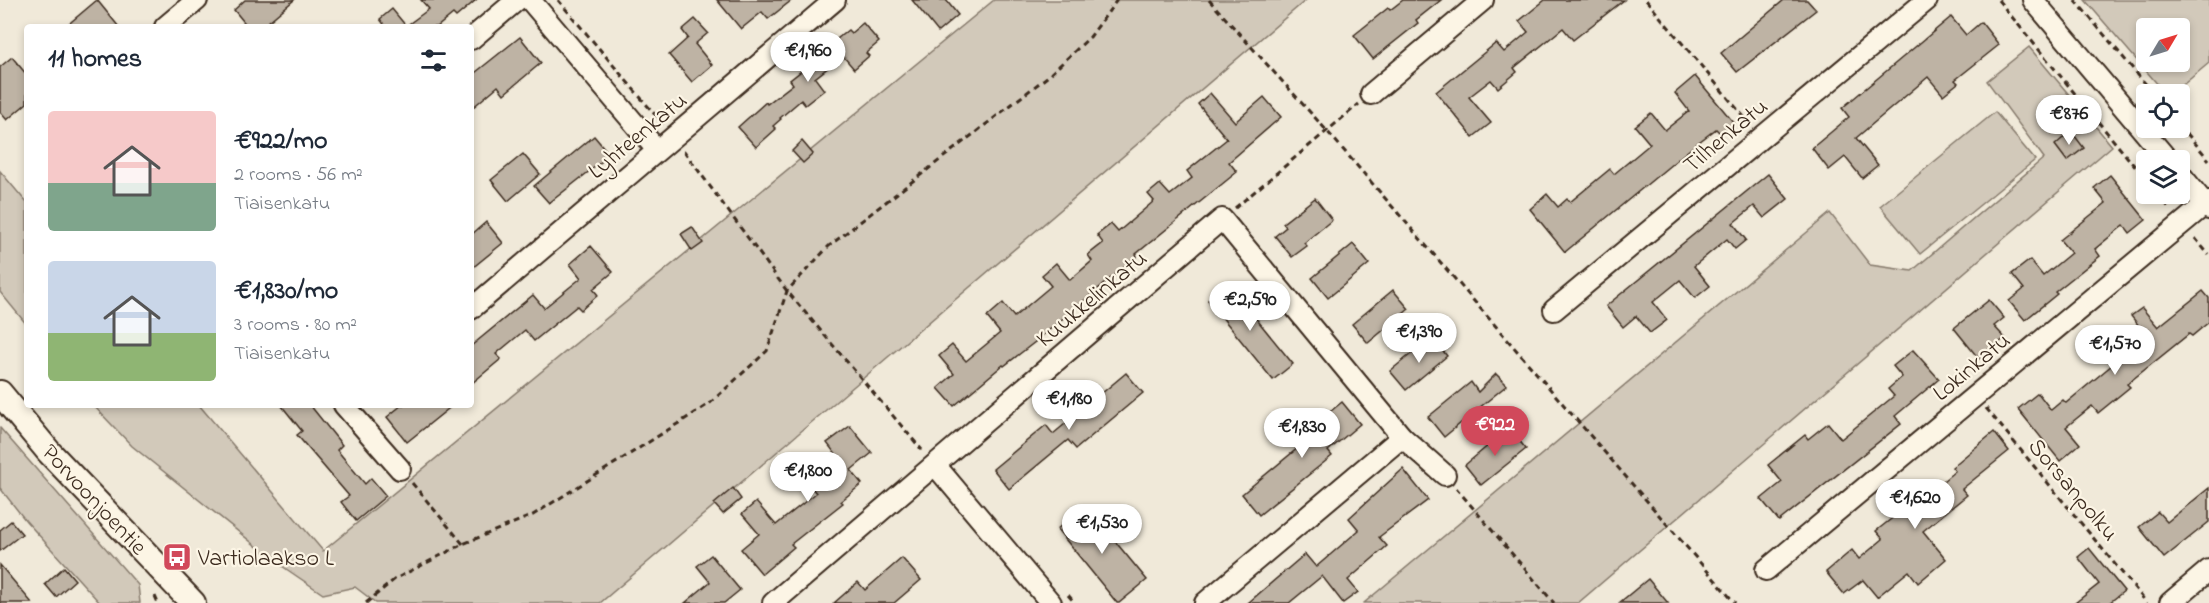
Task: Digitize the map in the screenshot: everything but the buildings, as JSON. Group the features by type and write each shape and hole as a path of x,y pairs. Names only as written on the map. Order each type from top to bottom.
{"street":[{"path":"169,24 197,0"},
{"path":"474,36 517,0"},
{"path":"531,0 657,150"},
{"name":"Lyhteenkatu","path":"474,306 835,0"},
{"path":"1371,94 1483,0"},
{"name":"Tilhenkatu","path":"1554,310 1927,0"},
{"path":"2033,0 2160,150"},
{"path":"2190,185 2208,205"},
{"name":"Lokinkatu","path":"1766,570 2208,205"},
{"path":"1222,219 1402,437 1445,475"},
{"name":"Kuukkelinkatu","path":"772,603 1222,219"},
{"name":"Porvoonjoentie","path":"0,393 65,469 190,602"},
{"path":"351,408 400,469"},
{"path":"1205,603 1402,437"},
{"path":"935,465 1059,599"},
{"path":"2170,603 2209,570"}],"path":[{"path":"558,0 674,137 787,291 935,465"},
{"path":"366,603 395,579 463,544 533,515 709,404 767,351 787,291 829,246 1047,78 1090,37 1117,0"},
{"path":"1209,0 1327,131 1735,603"},
{"path":"1646,0 1761,138"},
{"path":"2075,0 2146,84"},
{"path":"2000,1 2136,168"},
{"path":"1222,219 1371,94"},
{"path":"2190,137 2209,160"},
{"name":"Sorsanpolku","path":"1976,395 2147,603"},
{"path":"400,469 463,544"},
{"path":"1445,475 1554,603"},
{"path":"1059,599 1075,603"}],"shaded area":[{"path":"994,0 1306,0 600,603 376,603 355,587 323,594 276,562 132,446 96,408 202,408 323,551"},
{"path":"2085,0 2209,0 2209,63 2184,84 2157,84 2147,72 2190,72 2190,18 2136,18 2136,59"},
{"path":"2029,47 2112,146 1578,603 1364,603 1830,213 1870,265 1912,271 2044,158 1987,81"},
{"path":"1995,112 2035,160 1920,254 1880,206"},
{"path":"0,171 24,199 24,321 0,292"},
{"path":"0,428 138,585 140,603 100,603 26,521 0,488"}],"place":[{"name":"Vartiolaakso L","path":"177,557"}]}
